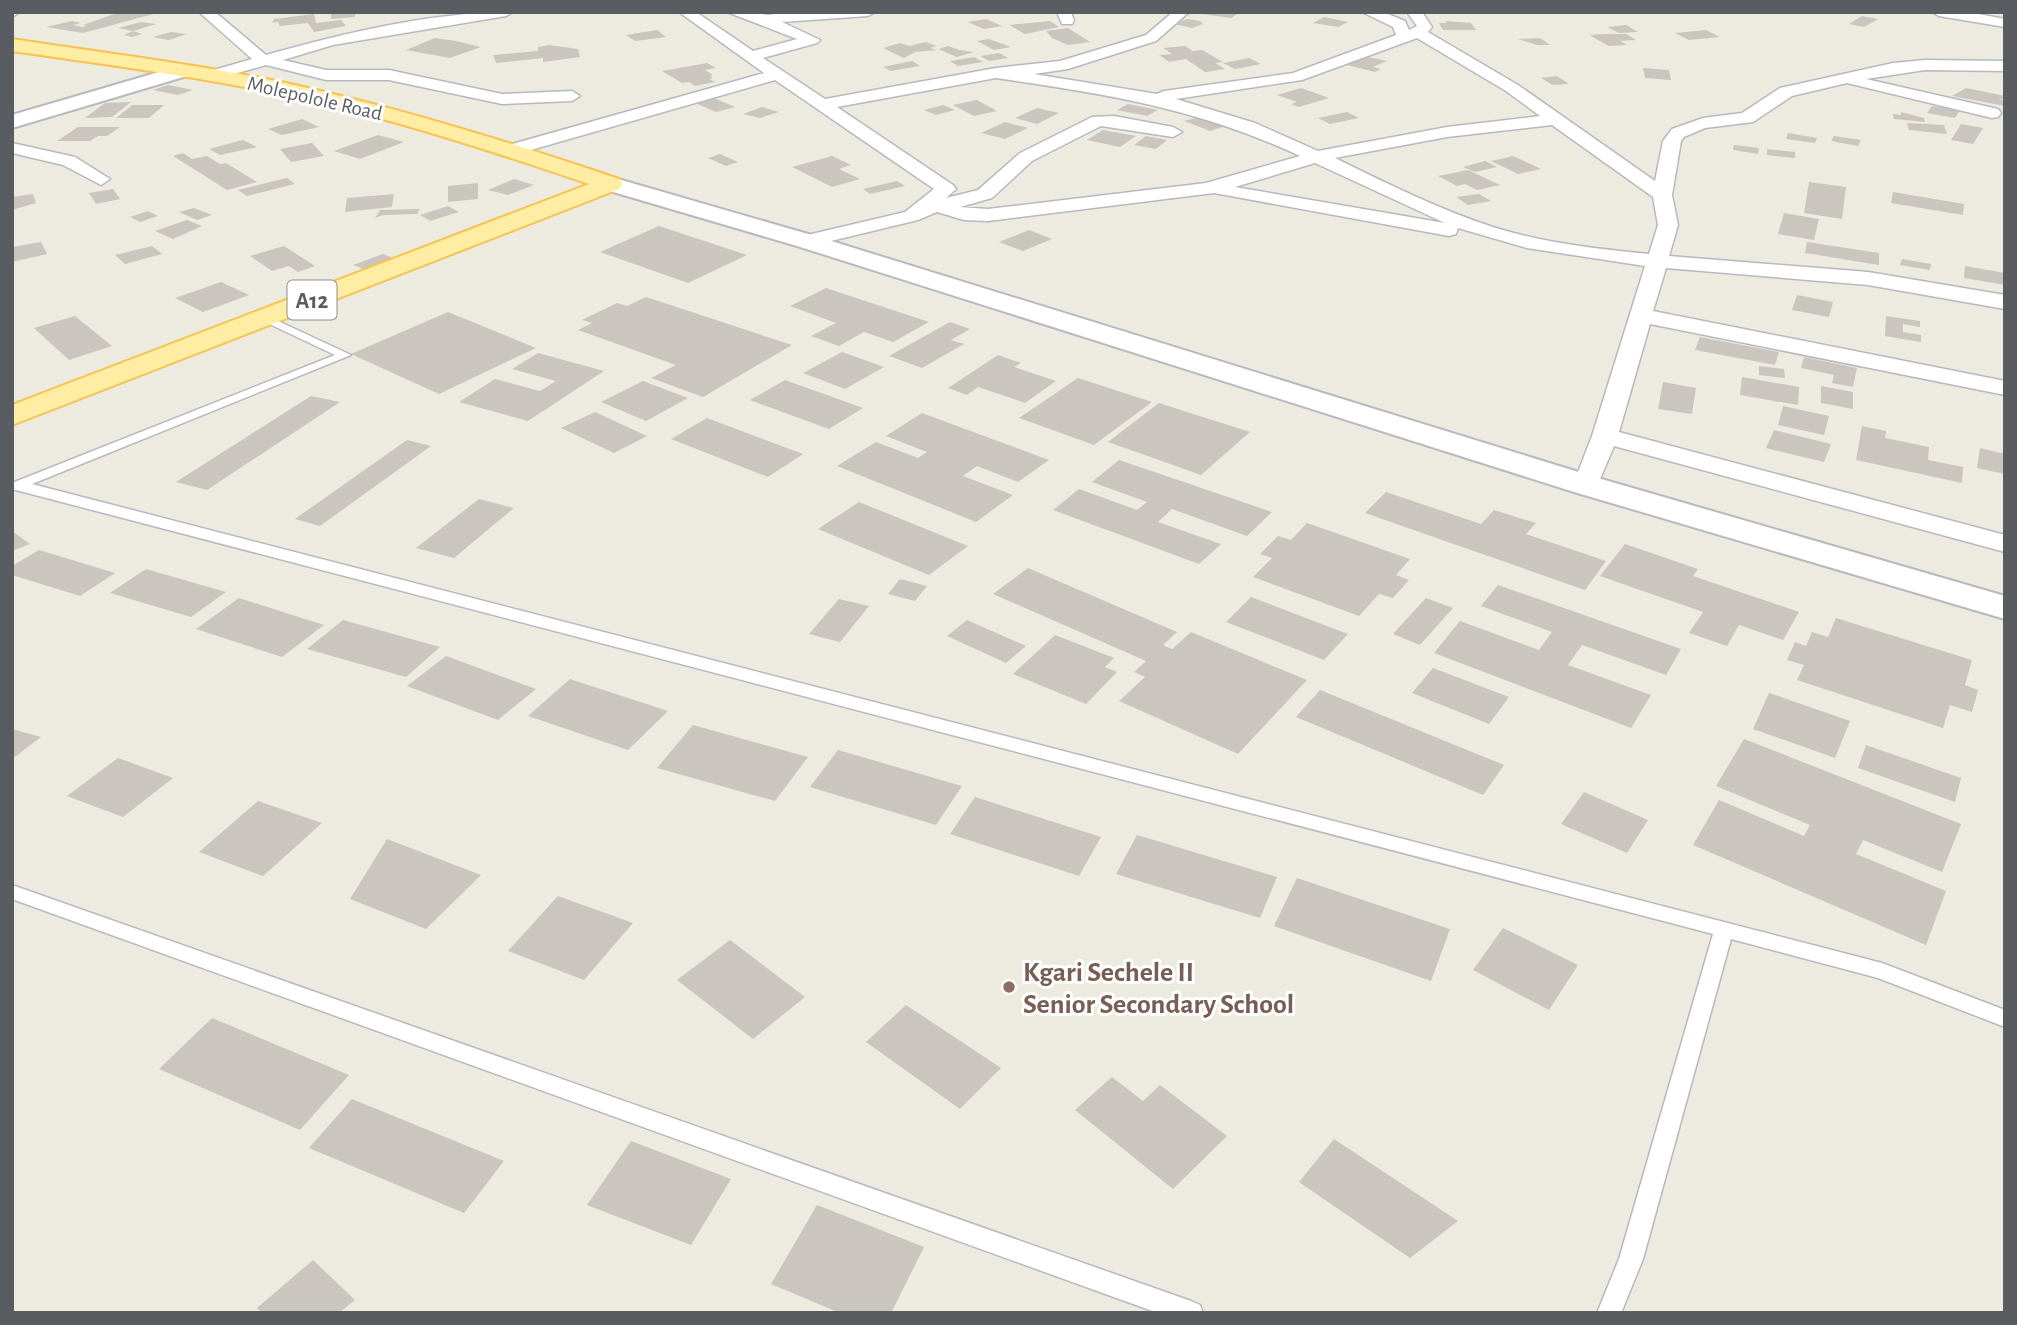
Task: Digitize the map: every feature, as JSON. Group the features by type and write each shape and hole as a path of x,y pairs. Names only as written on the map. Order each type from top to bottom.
{"main road":[{"name":"Molepolole Road","path":"12,45 213,75 320,97 511,150 611,184"},
{"name":"A12","path":"12,416 611,184"}],"street":[{"path":"206,12 261,59 338,76 389,75 482,96 516,99 572,96"},
{"path":"213,75 261,59 353,36 506,12"},
{"path":"686,12 953,195"},
{"path":"761,18 868,12"},
{"path":"822,105 996,73 1055,68 1159,34 1182,12"},
{"path":"1369,12 1412,26 1511,88 1662,195"},
{"path":"1939,12 1969,14 2005,23"},
{"path":"738,13 761,18 812,40 751,57"},
{"path":"1155,97 1296,77 1412,26"},
{"path":"1925,65 2005,76"},
{"path":"1586,485 1605,436 1643,316 1668,225 1662,195 1672,141 1678,133 1703,123 1747,118 1786,92 1893,68 1925,65 2005,66"},
{"path":"12,121 183,71"},
{"path":"996,73 1155,97 1249,127 1318,156 1452,220 1526,242"},
{"path":"511,150 777,74"},
{"path":"1844,79 1992,113"},
{"path":"936,206 964,214 988,215 1208,189 1318,156 1447,132 1556,119"},
{"path":"911,216 953,195 985,194 1026,157 1098,121 1114,121 1172,132"},
{"path":"12,148 69,161 101,179"},
{"path":"611,184 806,241 1586,485 2005,608"},
{"path":"1208,189 1658,262 1849,276 2005,302"},
{"path":"806,241 911,216 936,206 953,195"},
{"path":"1643,316 2005,388"},
{"path":"1605,436 2005,544"}],"lane":[{"path":"15,486 345,355 265,318"},
{"path":"15,486 1882,971 2005,1019"},
{"path":"12,892 1191,1313"},
{"path":"1609,1313 1631,1259 1724,930"}],"building":[{"path":"120,12 157,13 83,33 46,27 72,21 81,23 73,25 87,26 83,25"},
{"path":"331,12 355,12 355,17 331,19"},
{"path":"1240,12 1231,18 1202,14"},
{"path":"314,14 316,23 341,20 346,26 314,32 308,23 280,26 278,22 272,23 274,19"},
{"path":"1862,16 1878,19 1864,27 1849,24"},
{"path":"1324,17 1348,22 1338,27 1313,23"},
{"path":"986,19 1002,26 984,29 968,22"},
{"path":"1187,19 1203,24 1192,28 1174,24"},
{"path":"1050,21 1059,27 1025,34 1009,25"},
{"path":"1445,21 1471,23 1476,30 1443,30 1439,23 1447,23"},
{"path":"141,22 156,24 133,31 118,28"},
{"path":"1626,25 1638,32 1619,33 1607,27"},
{"path":"1068,28 1090,42 1068,45 1052,38 1046,31"},
{"path":"657,30 666,37 635,41 626,35"},
{"path":"1706,30 1720,37 1689,40 1675,33"},
{"path":"133,31 142,34 132,37 124,35"},
{"path":"171,32 187,34 169,40 153,37"},
{"path":"1626,34 1636,40 1620,41 1627,45 1609,46 1589,35"},
{"path":"435,38 481,47 450,58 406,50"},
{"path":"1540,38 1550,45 1537,45 1518,39"},
{"path":"989,39 1011,47 994,50 977,41"},
{"path":"926,42 937,46 930,48 937,50 915,52 904,58 883,48 900,43 909,46"},
{"path":"549,45 578,49 580,57 543,62 543,58 496,63 493,55 538,51 538,47"},
{"path":"948,46 974,52 957,57 938,49"},
{"path":"1185,46 1193,51 1202,50 1223,62 1215,63 1225,69 1205,72 1186,59 1169,62 1159,55 1172,54 1163,48"},
{"path":"999,53 1008,58 989,61 980,56"},
{"path":"974,57 983,62 958,66 950,61"},
{"path":"1368,57 1387,61 1373,67 1381,69 1375,72 1347,65"},
{"path":"1249,58 1261,64 1235,69 1223,63"},
{"path":"912,61 920,66 891,71 883,67"},
{"path":"707,63 716,68 705,70 713,75 710,76 713,78 709,79 715,82 695,86 689,82 682,83 662,71"},
{"path":"1643,68 1669,70 1671,80 1645,78"},
{"path":"1557,76 1569,84 1553,85 1541,78"},
{"path":"168,85 193,90 178,95 153,90"},
{"path":"1301,88 1329,98 1299,107 1291,104 1297,102 1277,95"},
{"path":"1966,88 2005,96 2001,100 2005,100 2005,106 1952,96"},
{"path":"711,97 735,107 716,112 693,102"},
{"path":"977,100 997,111 974,116 953,105"},
{"path":"131,102 112,117 85,118 105,103"},
{"path":"1128,104 1158,110 1147,116 1117,110"},
{"path":"132,105 164,105 149,118 116,118"},
{"path":"943,105 955,110 936,115 924,110"},
{"path":"1932,106 1960,110 1955,118 1927,113"},
{"path":"762,107 779,112 760,118 743,114"},
{"path":"1037,108 1059,113 1037,124 1015,118"},
{"path":"1347,112 1359,118 1330,124 1318,118"},
{"path":"1901,112 1924,118 1925,122 1894,119 1893,114 1901,115"},
{"path":"1203,116 1229,125 1210,131 1184,121"},
{"path":"302,119 319,127 282,135 268,129"},
{"path":"1005,122 1028,128 1005,139 981,133"},
{"path":"1907,123 1944,125 1947,134 1909,130"},
{"path":"1961,124 1983,128 1973,144 1951,140"},
{"path":"78,127 120,127 107,136 98,136 90,141 57,141"},
{"path":"1103,130 1136,136 1120,147 1087,140"},
{"path":"1788,133 1817,138 1815,143 1786,139"},
{"path":"378,135 404,142 360,159 334,151"},
{"path":"1146,136 1167,140 1156,149 1134,145"},
{"path":"1834,136 1861,140 1858,146 1831,141"},
{"path":"243,140 257,147 220,155 209,149"},
{"path":"312,143 324,156 291,162 280,149"},
{"path":"1734,145 1759,148 1758,154 1733,150"},
{"path":"1767,149 1795,152 1795,158 1767,155"},
{"path":"183,153 192,159 207,156 220,164 226,163 257,182 227,190 173,156"},
{"path":"720,154 738,162 726,166 708,158"},
{"path":"832,156 851,165 839,169 860,179 832,187 792,167"},
{"path":"1513,156 1541,169 1518,174 1491,161"},
{"path":"1485,161 1497,167 1475,172 1463,167"},
{"path":"1468,170 1500,185 1477,190 1465,184 1457,186 1438,176"},
{"path":"287,178 295,184 247,196 238,190"},
{"path":"514,179 534,185 508,195 488,190"},
{"path":"897,181 905,186 870,194 863,189"},
{"path":"1809,182 1846,187 1842,219 1804,213"},
{"path":"478,183 478,199 448,202 448,186"},
{"path":"113,189 120,199 96,204 89,193"},
{"path":"1893,192 1964,204 1963,215 1891,203"},
{"path":"33,194 36,203 12,210 12,197"},
{"path":"394,194 392,207 345,212 347,198"},
{"path":"1479,194 1491,201 1468,205 1456,197"},
{"path":"448,206 459,212 430,221 420,215"},
{"path":"194,208 212,215 197,220 179,212"},
{"path":"420,209 417,214 383,215 375,218 380,210"},
{"path":"148,211 158,216 140,222 130,217"},
{"path":"1784,213 1819,219 1814,240 1778,234"},
{"path":"187,220 202,226 173,239 155,231"},
{"path":"659,226 747,255 688,283 600,252"},
{"path":"1029,230 1052,239 1023,251 999,242"},
{"path":"41,242 47,254 12,262 12,247"},
{"path":"1807,242 1879,253 1879,265 1805,253"},
{"path":"152,246 162,254 125,264 115,255"},
{"path":"284,246 315,266 298,272 289,266 272,271 250,256"},
{"path":"383,254 393,258 364,269 353,265"},
{"path":"1902,259 1931,264 1930,270 1900,265"},
{"path":"1965,266 2005,273 2005,285 1964,278"},
{"path":"221,282 249,295 203,312 175,298"},
{"path":"826,288 929,322 893,342 864,332 839,346 811,336 836,323 790,306"},
{"path":"1797,295 1833,302 1829,317 1792,310"},
{"path":"646,297 792,345 703,397 651,378 676,365 578,330 592,323 582,320 617,303 627,306"},
{"path":"448,312 536,348 439,394 351,354"},
{"path":"75,316 112,346 69,360 34,328"},
{"path":"1886,316 1920,321 1920,327 1903,324 1903,332 1921,335 1921,342 1885,336"},
{"path":"950,322 970,329 951,340 964,344 922,368 889,356"},
{"path":"1700,337 1779,352 1775,365 1695,350"},
{"path":"842,352 884,367 845,389 803,373"},
{"path":"538,353 604,371 528,421 459,402 495,379 540,391 556,381 512,369"},
{"path":"998,355 1021,363 1014,367 1056,381 1025,403 978,387 967,395 948,388"},
{"path":"1804,357 1857,368 1853,387 1832,383 1834,375 1801,368"},
{"path":"1759,366 1784,369 1785,378 1759,375"},
{"path":"1742,377 1799,387 1798,405 1740,395"},
{"path":"1078,378 1152,402 1094,445 1019,418"},
{"path":"785,380 863,408 829,429 750,400"},
{"path":"643,381 688,398 646,421 601,402"},
{"path":"1663,382 1696,388 1692,414 1658,409"},
{"path":"1821,386 1853,392 1853,409 1821,403"},
{"path":"311,396 340,402 207,490 176,482"},
{"path":"1159,403 1250,432 1201,475 1108,442"},
{"path":"1783,406 1829,416 1824,435 1778,425"},
{"path":"595,412 647,436 614,453 561,428"},
{"path":"922,413 1049,460 1018,482 977,466 963,476 1013,495 976,522 837,466 876,442 918,458 927,452 886,436"},
{"path":"707,418 803,454 768,477 671,439"},
{"path":"1862,426 1886,431 1885,438 1929,447 1928,460 1963,467 1962,483 1856,460"},
{"path":"1774,430 1831,444 1824,462 1766,448"},
{"path":"407,440 431,446 320,526 295,519"},
{"path":"1980,448 2005,454 2005,474 1977,468"},
{"path":"1119,460 1272,512 1247,536 1172,509 1158,522 1221,544 1199,564 1053,510 1079,489 1137,510 1147,502 1092,482"},
{"path":"1386,492 1481,524 1494,510 1536,523 1526,534 1606,561 1585,590 1365,513"},
{"path":"479,499 514,508 454,558 416,548"},
{"path":"859,502 968,546 929,575 818,529"},
{"path":"1307,523 1410,559 1396,575 1409,580 1393,598 1379,594 1359,616 1253,577 1272,558 1260,554 1278,536 1291,540"},
{"path":"12,531 30,544 12,551"},
{"path":"1625,544 1698,569 1693,576 1799,612 1783,640 1739,625 1727,646 1689,633 1703,612 1600,576"},
{"path":"39,550 115,573 80,596 12,575 12,566"},
{"path":"1028,568 1177,632 1163,645 1172,649 1191,632 1307,680 1238,754 1119,701 1145,677 1134,672 1146,661 993,594"},
{"path":"146,569 226,592 191,617 110,593"},
{"path":"900,579 927,586 915,601 888,594"},
{"path":"1498,585 1681,649 1666,675 1582,645 1568,665 1651,695 1631,728 1434,653 1460,621 1539,650 1552,632 1481,606"},
{"path":"1251,597 1348,634 1324,660 1226,622"},
{"path":"239,598 324,625 282,657 196,629"},
{"path":"1426,598 1453,608 1420,645 1393,634"},
{"path":"839,599 869,606 840,642 809,634"},
{"path":"1836,618 1972,660 1965,685 1978,690 1972,712 1950,705 1943,728 1797,680 1804,665 1787,660 1795,642 1806,646 1812,632 1828,637"},
{"path":"343,620 440,647 406,677 307,649"},
{"path":"967,620 1026,646 1006,663 947,636"},
{"path":"1055,635 1114,658 1105,667 1117,672 1086,704 1013,674"},
{"path":"446,656 536,689 498,720 407,686"},
{"path":"1433,668 1509,697 1489,724 1412,693"},
{"path":"570,679 668,711 628,750 528,716"},
{"path":"1320,690 1504,765 1483,795 1296,717"},
{"path":"1769,693 1850,721 1835,758 1753,729"},
{"path":"693,725 808,757 775,801 657,768"},
{"path":"12,729 41,737 12,759"},
{"path":"1744,739 1961,824 1942,872 1863,840 1856,854 1946,891 1926,945 1693,845 1719,800 1804,836 1810,825 1716,786"},
{"path":"1866,745 1961,778 1955,802 1858,768"},
{"path":"838,750 962,786 936,825 810,787"},
{"path":"118,758 173,778 123,817 67,796"},
{"path":"1584,792 1648,820 1627,853 1561,824"},
{"path":"975,797 1101,837 1079,876 950,834"},
{"path":"258,801 322,823 263,876 199,852"},
{"path":"1137,835 1277,877 1260,918 1116,874"},
{"path":"387,839 481,875 426,929 350,899"},
{"path":"1297,878 1450,929 1431,981 1274,926"},
{"path":"558,896 633,923 584,980 508,951"},
{"path":"1503,928 1578,965 1549,1010 1473,970"},
{"path":"730,940 805,997 753,1039 677,980"},
{"path":"906,1005 1001,1068 960,1109 866,1042"},
{"path":"212,1018 349,1075 300,1130 159,1069"},
{"path":"1112,1077 1143,1101 1160,1085 1227,1136 1173,1189 1075,1110"},
{"path":"352,1099 504,1161 464,1213 309,1148"},
{"path":"1334,1139 1458,1221 1410,1258 1299,1182"},
{"path":"631,1141 731,1179 691,1245 587,1205"},
{"path":"817,1205 924,1247 891,1313 840,1313 771,1284"},
{"path":"313,1260 355,1300 339,1313 262,1313 257,1308"}],"place":[{"name":"Kgari Sechele II Senior Secondary School","path":"1009,987"}]}
